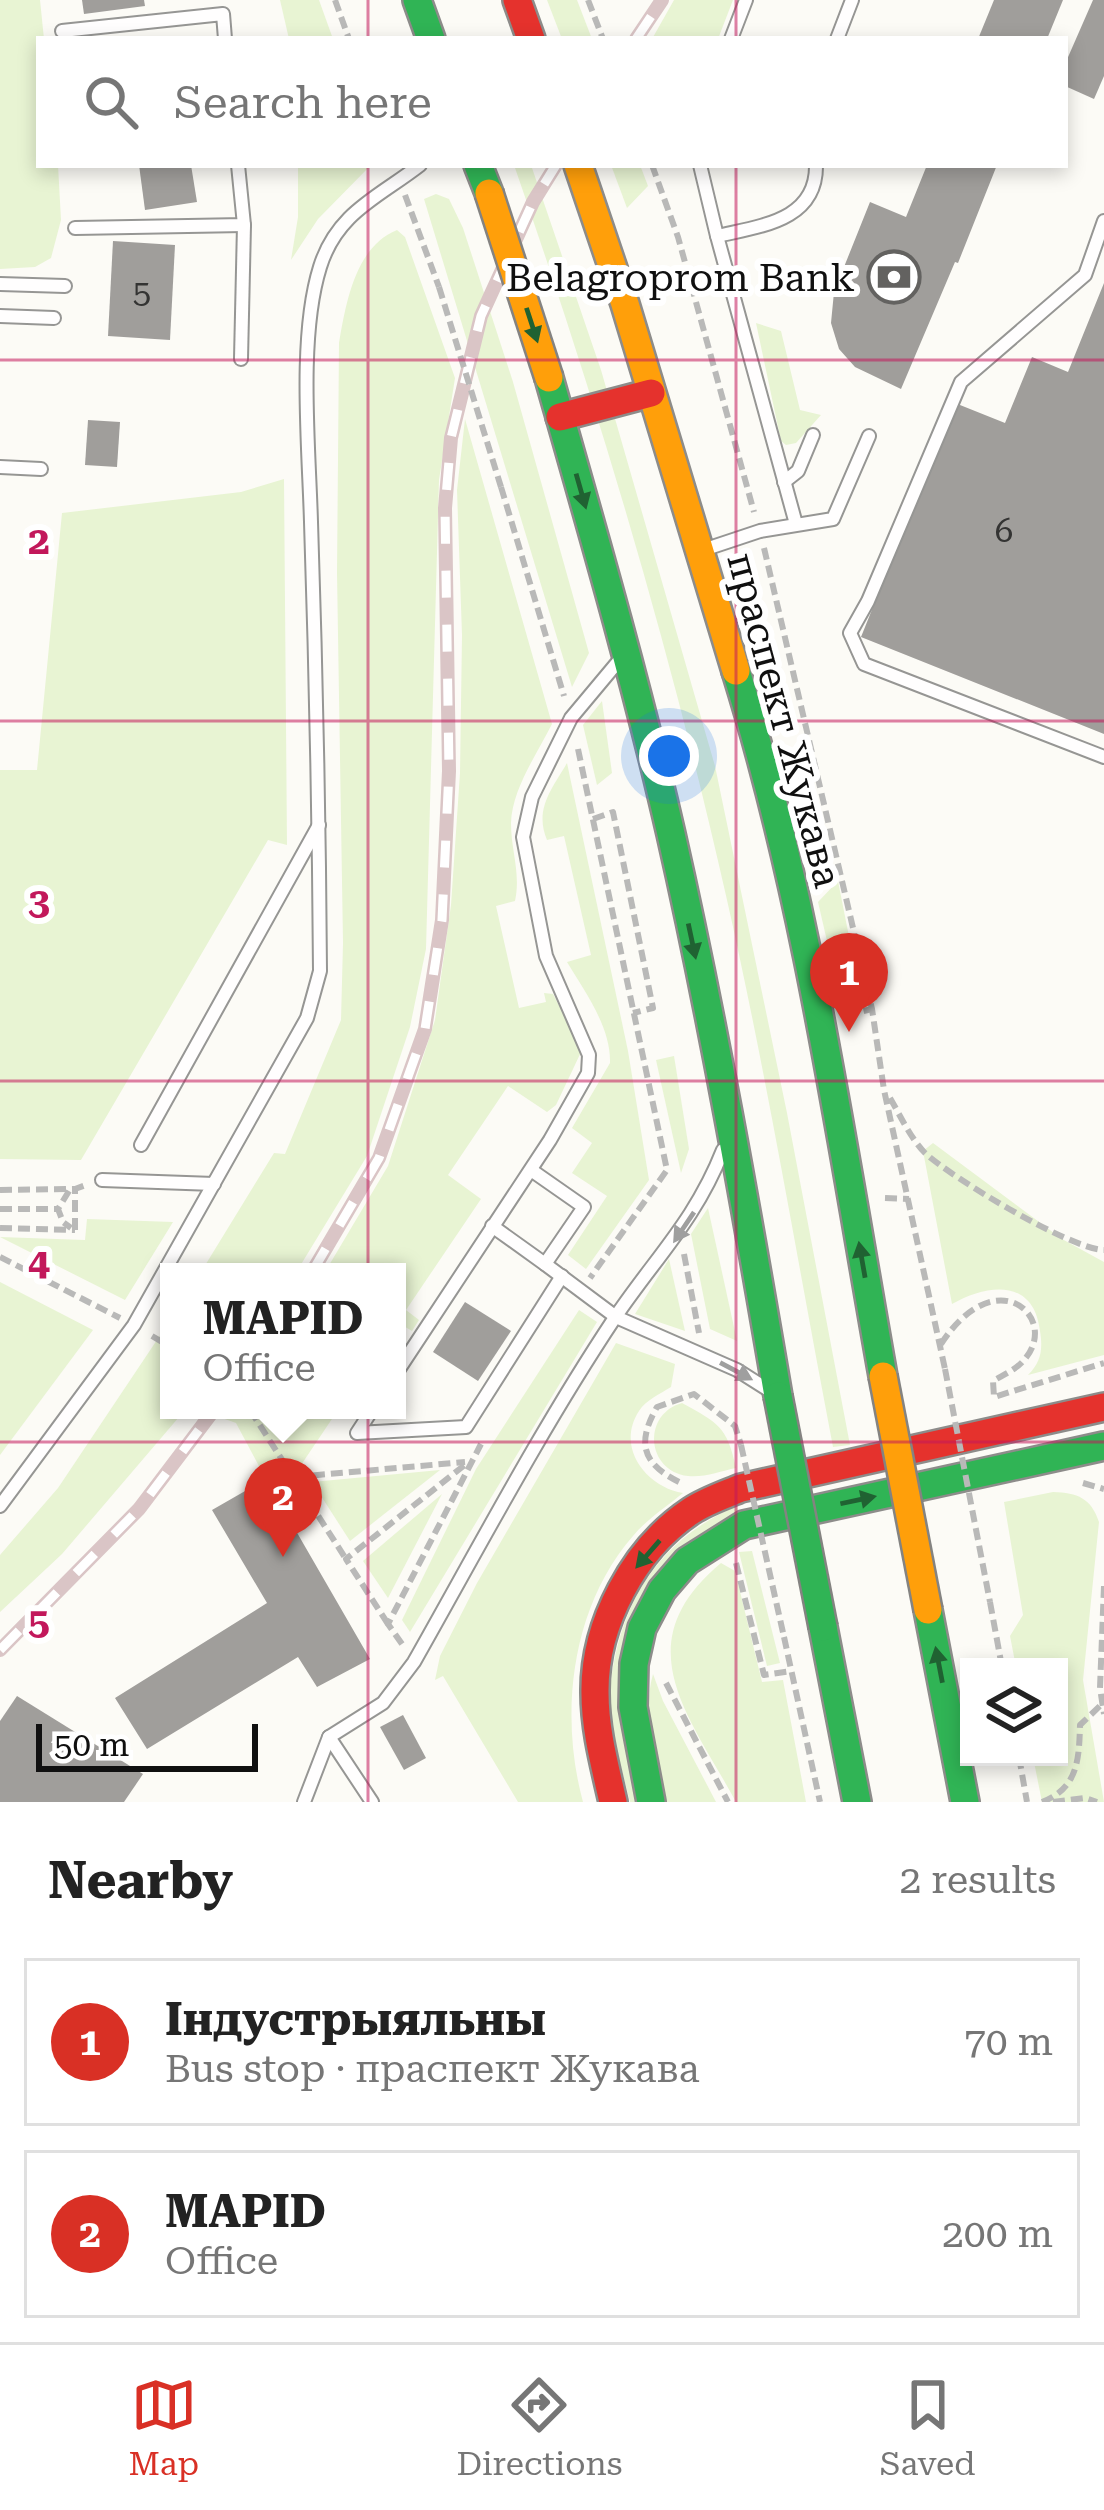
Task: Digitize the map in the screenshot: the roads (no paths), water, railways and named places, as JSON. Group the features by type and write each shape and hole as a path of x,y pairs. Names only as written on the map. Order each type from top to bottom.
{"main road":[{"path":"417,0 430,36"},
{"path":"517,0 530,36"},
{"path":"479,168 549,378 626,652 668,827 732,1126 778,1396 857,1802"},
{"name":"праспект Жукава","path":"579,168 608,244 745,691 773,801 965,1802"},
{"path":"560,417 651,392"},
{"path":"613,1802 601,1746 596,1684 610,1620 639,1560 689,1511 741,1488 1104,1407"},
{"path":"651,1802 633,1707 634,1664 642,1628 662,1590 687,1561 744,1525 1103,1446"}],"lane":[{"path":"732,36 746,0"},
{"path":"838,36 852,0"},
{"path":"62,31 223,14 225,36"},
{"path":"238,168 244,225 241,359"},
{"path":"169,1263 307,1018 320,971 309,449 314,302 319,268 330,243 356,207 416,168"},
{"path":"701,168 796,524"},
{"path":"717,236 790,216 814,190 816,168"},
{"path":"1104,221 1085,274 961,382 850,633 863,664 1104,757"},
{"path":"75,228 244,225"},
{"path":"0,284 65,286"},
{"path":"0,316 54,318"},
{"path":"784,482 798,471 813,435"},
{"path":"699,552 760,531 833,519 869,436"},
{"path":"0,467 41,469"},
{"path":"406,1358 589,1073 589,1055 546,956 523,837 532,797 571,718 626,652"},
{"path":"141,1145 320,824"},
{"path":"304,1802 328,1737 382,1703 414,1662 616,1317 698,1205 732,1126"},
{"path":"530,1170 584,1208 545,1264"},
{"path":"102,1180 214,1184"},
{"path":"492,1226 616,1317 737,1370 778,1396"},
{"path":"366,1419 357,1433 466,1427 562,1276"},
{"path":"0,1505 134,1325 160,1279"},
{"path":"328,1737 372,1802"}],"railway":[{"path":"638,36 662,0"},
{"path":"317,1263 379,1158 425,1029 442,920 449,771 445,508 451,438 481,316 533,202 554,168"},
{"path":"0,1650 139,1509 207,1419"}],"place":[{"name":"Belagroprom Bank","path":"894,277"},
{"name":"Індустрыяльны","path":"849,1032"},
{"name":"MAPID","path":"283,1557"}]}
